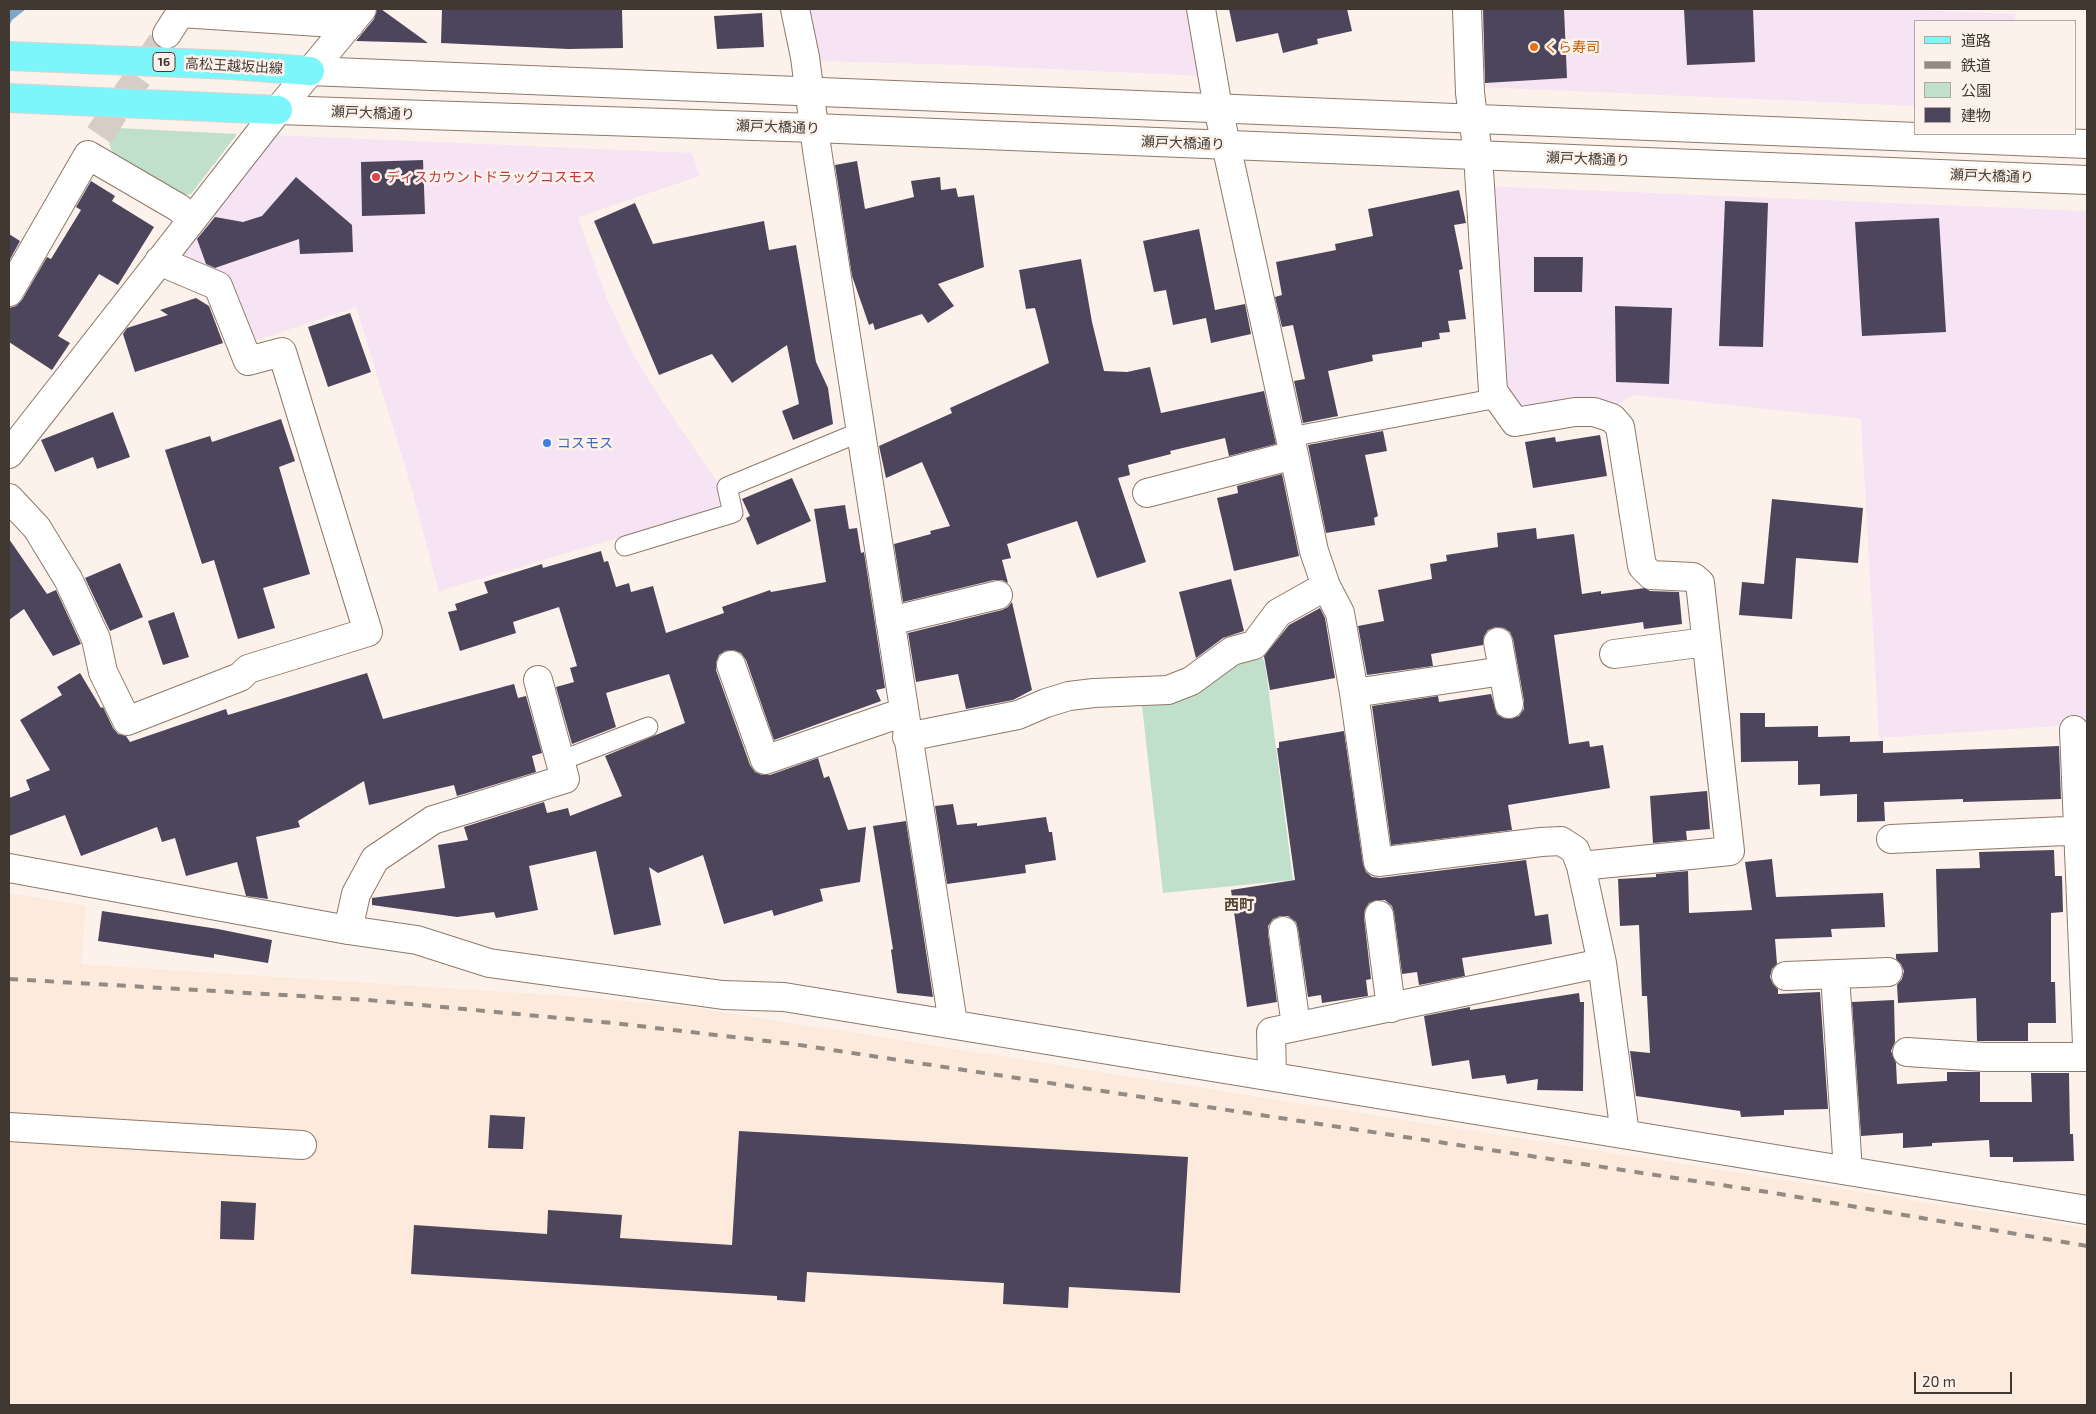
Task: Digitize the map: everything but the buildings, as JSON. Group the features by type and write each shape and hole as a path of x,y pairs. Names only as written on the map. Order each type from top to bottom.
{"main road":[{"name":"高松王越坂出線","path":"14,56 232,65 310,71"},
{"path":"9,98 278,110"}],"street":[{"path":"795,9 805,57 860,432 953,1023"},
{"path":"1201,9 1218,108 1314,551 1326,586 1340,613 1354,693 1378,862 1541,842 1561,842 1575,850 1581,866 1602,963 1625,1134"},
{"path":"1467,9 1493,391 1515,422 1575,412 1594,412 1612,418 1620,427 1642,566 1651,575 1693,576 1700,583 1730,851 1581,866"},
{"path":"177,19 264,14 356,16"},
{"path":"9,454 278,110 356,16"},
{"path":"310,71 2087,144"},
{"name":"瀬戸大橋通り","path":"278,110 814,128 2087,180"},
{"path":"9,292 94,145 179,208 192,220"},
{"path":"9,498 37,528 68,579 96,639 103,672 127,722 240,676 248,669 368,632 282,352 248,361 218,286 159,261"},
{"path":"1147,493 1292,446"},
{"path":"732,665 765,760 906,724 1018,715 1046,702 1069,696 1168,690 1191,681 1232,651 1254,645 1278,613 1326,586"},
{"path":"890,621 998,596"},
{"path":"1498,642 1509,704"},
{"path":"1614,654 1706,642"},
{"path":"1354,693 1503,671"},
{"path":"348,930 356,894 375,859 433,820 565,779 538,680"},
{"path":"2074,730 2082,830 2087,1034"},
{"path":"1891,839 2082,830"},
{"path":"9,868 348,930 418,940 489,963 723,995 784,997 953,1023 2087,1210"},
{"path":"1379,915 1391,1008"},
{"path":"1283,931 1296,1026"},
{"path":"1272,1076 1271,1032 1602,963"},
{"path":"1786,976 1888,972"},
{"path":"1835,975 1848,1171"},
{"path":"1908,1052 1985,1057 2087,1057"},
{"path":"9,1127 302,1145"}],"lane":[{"path":"1292,446 1498,398"},
{"path":"625,546 733,513 727,487 860,432"},
{"path":"560,762 648,727"}],"shaded area":[{"path":"805,9 1188,9 1202,76 964,65 815,61"},
{"path":"1476,9 1890,9 2015,14 2015,20 1914,20 1914,106 1479,87"},
{"path":"274,135 692,153 700,176 578,217 607,299 632,352 660,398 718,483 725,500 713,510 448,588 439,593 411,486 356,307 251,342 174,261 225,201"},
{"path":"1486,186 2087,211 2087,724 1879,738 1861,419 1635,395 1618,404 1604,401 1546,409 1521,406 1503,398"},
{"path":"9,893 86,906 81,964 568,996 691,1007 2087,1228 2087,1405 9,1405"}],"green space":[{"path":"118,128 237,134 191,194 177,196 113,156 109,142"},
{"path":"1258,651 1264,661 1267,678 1293,880 1163,893 1141,697"}],"water":[{"path":"9,9 26,9 12,20 9,26"}],"tunnel":[{"path":"99,135 167,34"}],"railway":[{"path":"9,979 368,1000 613,1023 793,1044 1774,1193 2087,1246"}],"place":[{"name":"くら寿司","path":"1534,47"},
{"name":"ディスカウントドラッグコスモス","path":"376,177"},
{"name":"コスモス","path":"547,443"}],"district":[{"name":"西町","path":"1239,905"}]}
